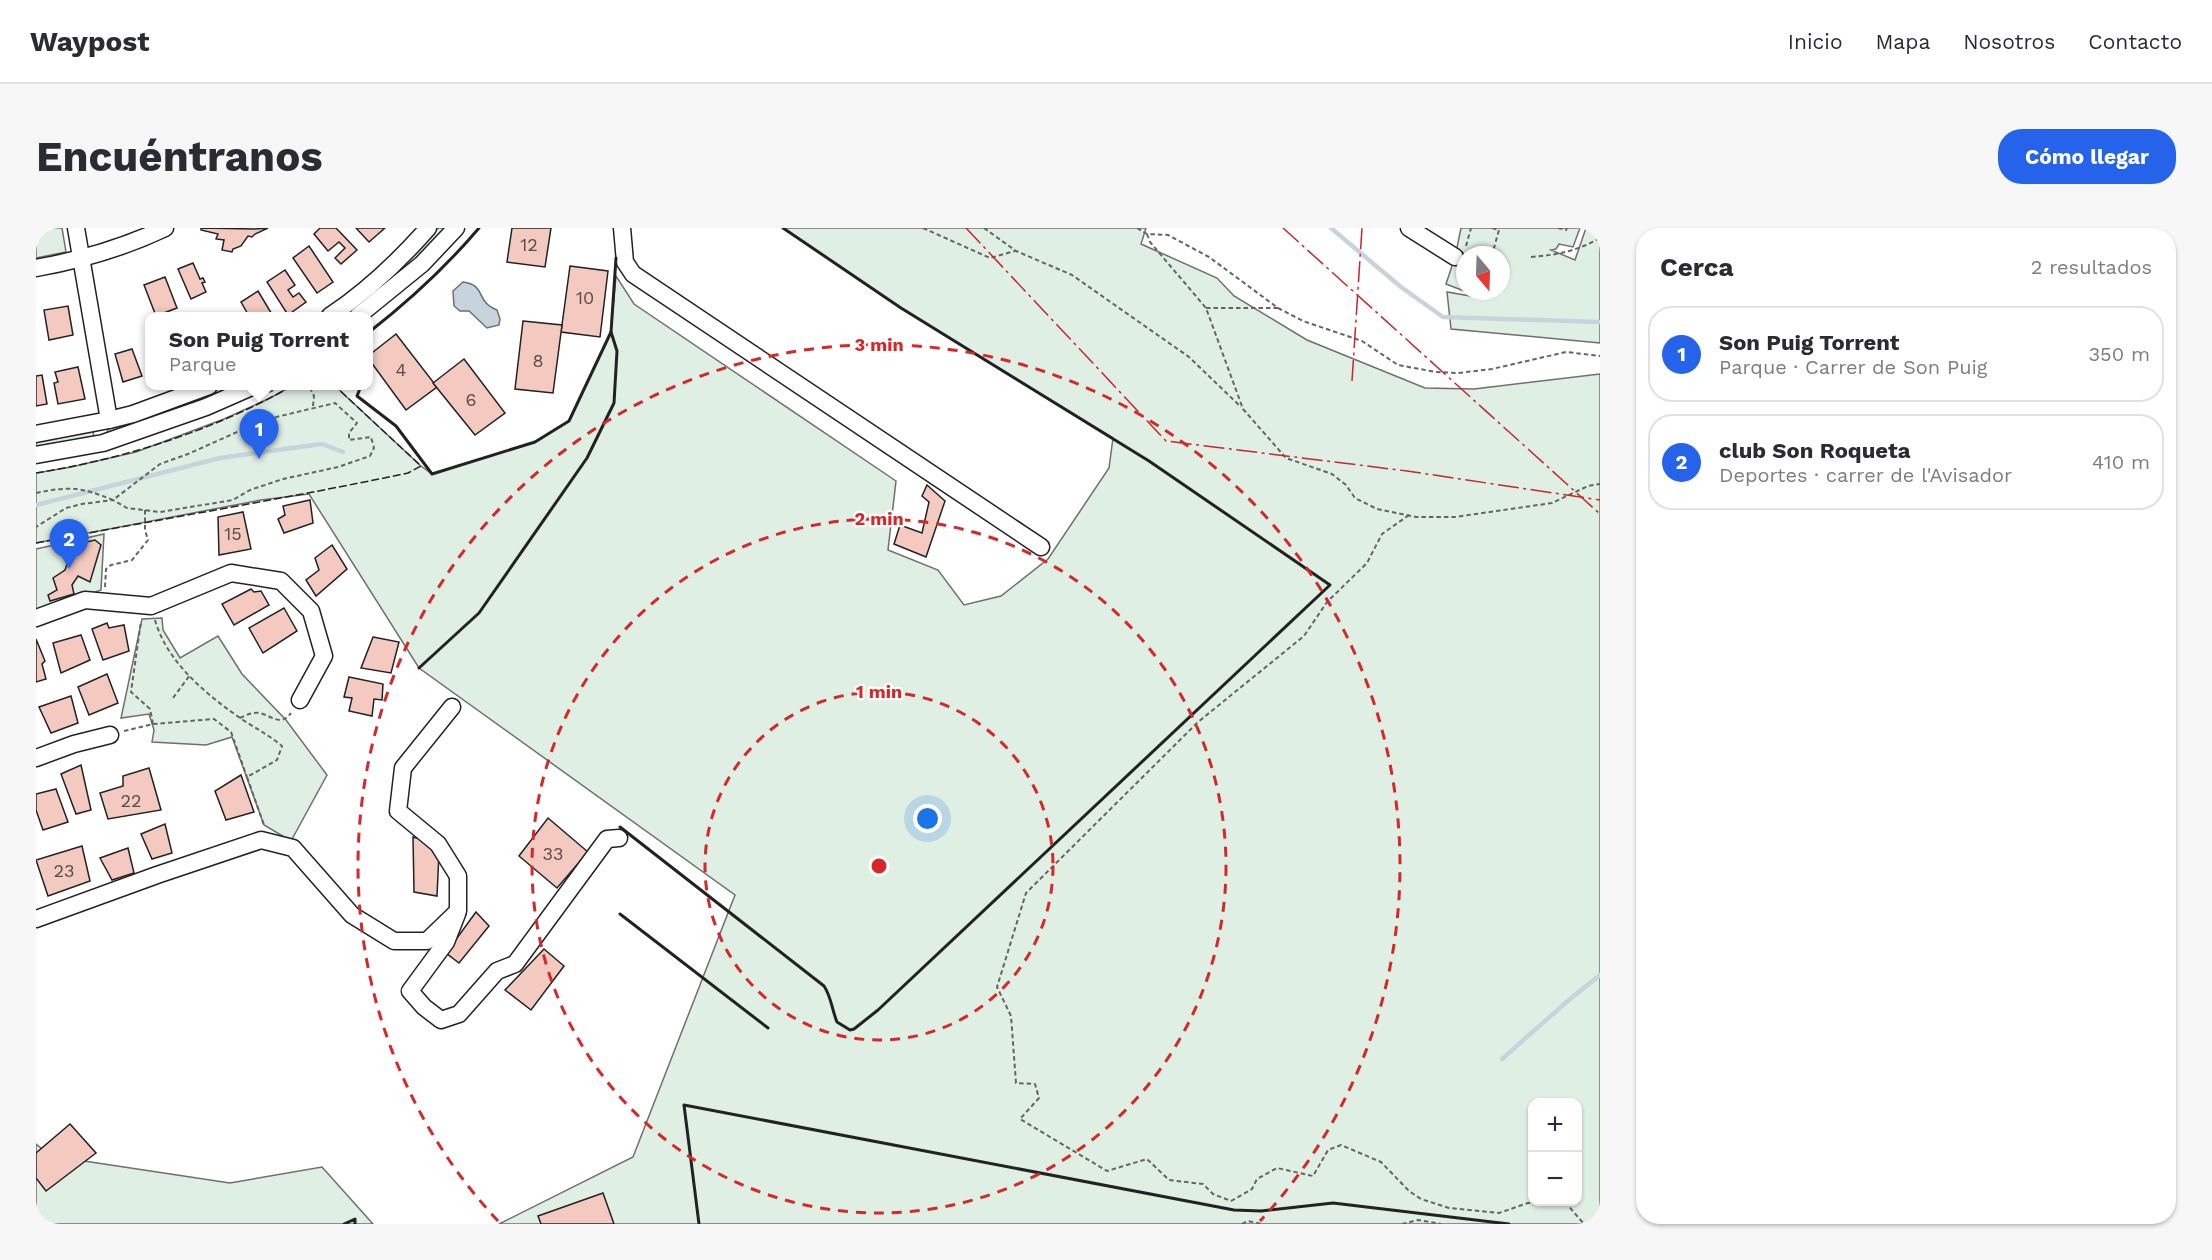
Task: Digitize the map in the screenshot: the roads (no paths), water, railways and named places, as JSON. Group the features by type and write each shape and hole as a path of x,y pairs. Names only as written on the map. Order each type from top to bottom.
{"street":[{"path":"76,228 109,420"},
{"path":"36,268 80,260 132,244 165,228"},
{"path":"336,312 352,302 408,251 428,228"},
{"path":"363,312 422,264 456,228"},
{"path":"622,228 625,262 633,274 1041,547"},
{"path":"1409,228 1455,257"},
{"path":"36,434 109,420 197,390"},
{"path":"36,455 103,443 206,407 245,390"},
{"path":"36,618 85,600 147,606 231,573 281,581 311,611 324,656 300,700"},
{"path":"452,707 403,768 398,810 438,844 458,876 458,911 447,942 410,991 424,1007 441,1020 459,1014 498,971 516,964 607,839 619,838"},
{"path":"36,758 74,744 110,735"},
{"path":"36,920 156,875 261,840 293,848 352,915 394,941 427,941 458,911"}],"waterway":[{"path":"1331,228 1401,287 1443,317 1600,322"},
{"path":"36,505 220,458 322,444 343,452"},
{"path":"1502,1059 1600,975"}],"place":[{"name":"Son Puig Torrent","path":"259,459"},
{"name":"club Son Roqueta","path":"69,569"}]}
